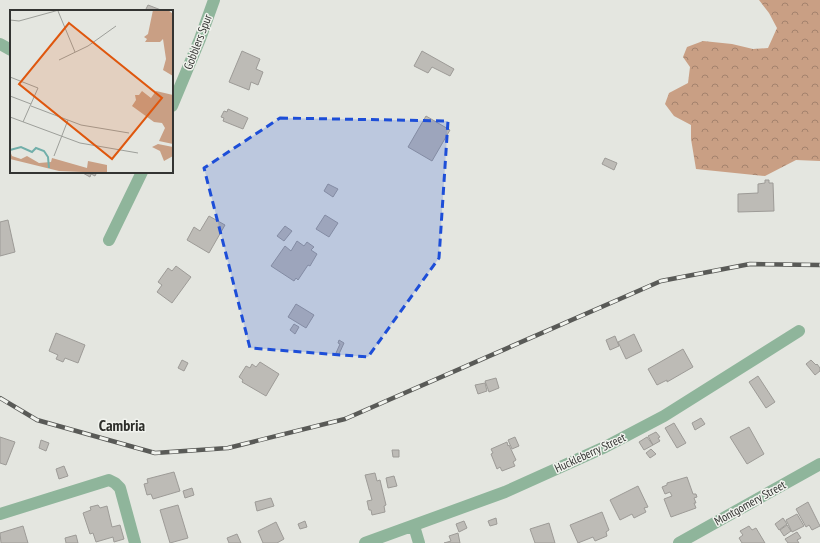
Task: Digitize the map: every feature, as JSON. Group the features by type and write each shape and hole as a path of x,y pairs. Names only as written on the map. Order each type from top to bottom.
{"street":[{"name":"Gobblers Spur","path":"173,104 200,39 214,0"},
{"path":"0,44 10,49"},
{"path":"109,240 142,173"},
{"name":"Huckleberry Street","path":"365,543 505,492 605,447 664,416 799,330"},
{"name":"Montgomery Street","path":"679,543 820,464"},
{"path":"0,514 109,480 120,488 135,543"},
{"path":"414,526 418,543"}],"highlighted area":[{"path":"280,118 448,121 439,258 368,357 250,348 204,168"}],"green space":[{"path":"759,0 820,0 820,161 796,160 765,176 696,169 691,139 691,125 674,116 665,104 669,93 688,83 690,67 683,57 687,47 703,41 732,44 753,49 768,48 777,28 769,13"}],"building":[{"path":"148,5 161,10 146,10"},
{"path":"242,51 260,59 256,69 263,72 258,85 251,82 249,90 229,82"},
{"path":"422,51 454,69 450,76 432,67 428,73 414,66"},
{"path":"228,109 248,118 243,129 223,121 224,118 221,117 224,111 227,112"},
{"path":"426,116 450,130 432,161 408,147"},
{"path":"605,158 617,163 614,170 602,164"},
{"path":"83,173 96,173 95,176 91,174 90,177"},
{"path":"765,180 769,180 769,183 773,183 774,211 738,212 738,194 758,193 758,184 765,183"},
{"path":"328,184 338,189 333,197 324,191"},
{"path":"325,215 338,223 329,237 316,229"},
{"path":"209,216 225,225 209,253 187,240 194,227 200,231"},
{"path":"8,220 15,252 0,256 0,222"},
{"path":"285,226 292,231 284,241 277,236"},
{"path":"297,241 304,246 307,242 314,247 311,250 317,254 310,266 308,265 298,280 296,278 294,281 271,266 285,246 291,251"},
{"path":"176,266 191,277 172,303 157,292 162,285 158,282 168,268 172,271"},
{"path":"296,304 314,315 306,328 288,317"},
{"path":"294,324 299,327 295,334 290,330"},
{"path":"56,333 85,345 78,363 65,358 63,362 56,359 58,355 49,351"},
{"path":"634,334 642,351 626,359 618,342"},
{"path":"615,336 619,346 610,350 606,340"},
{"path":"339,340 344,343 339,354 336,353 340,344 338,343"},
{"path":"683,349 693,367 667,382 667,380 657,385 648,369"},
{"path":"182,360 188,363 184,371 178,368"},
{"path":"811,360 820,368 820,371 815,375 806,364"},
{"path":"260,362 279,374 266,396 242,382 243,380 239,377 246,366 250,368 252,364 256,367"},
{"path":"758,376 775,402 766,408 749,382"},
{"path":"496,378 499,388 489,392 485,381"},
{"path":"485,383 487,391 478,394 475,385"},
{"path":"701,418 705,424 695,430 692,423"},
{"path":"674,423 686,443 677,448 665,428"},
{"path":"749,427 764,454 747,464 730,437"},
{"path":"656,432 660,437 658,438 660,441 653,445 648,436"},
{"path":"0,437 15,442 6,465 0,463"},
{"path":"515,437 519,446 512,449 508,440"},
{"path":"647,437 653,445 644,450 639,442"},
{"path":"41,440 49,443 46,451 39,448"},
{"path":"507,442 516,460 513,462 515,466 502,471 500,467 497,469 491,454 493,453 491,449"},
{"path":"651,449 656,454 650,458 646,453"},
{"path":"392,450 399,450 399,457 393,457"},
{"path":"64,466 68,476 59,479 56,469"},
{"path":"174,472 180,491 153,499 151,494 147,495 144,484 148,483 147,479"},
{"path":"375,473 377,481 380,480 386,505 384,506 385,512 372,515 367,501 372,500 365,475"},
{"path":"394,476 397,486 388,488 386,478"},
{"path":"687,477 693,494 696,494 697,497 694,498 696,508 671,517 664,499 672,496 670,492 665,494 662,487 667,485 667,483"},
{"path":"638,486 648,507 644,508 646,512 634,518 632,514 620,520 610,500"},
{"path":"192,488 194,495 185,498 183,491"},
{"path":"271,498 274,506 257,511 255,502"},
{"path":"808,502 820,526 812,530 809,525 806,527 796,509"},
{"path":"98,505 100,508 107,506 112,527 120,525 124,539 114,542 113,537 96,542 93,533 90,534 83,513 91,510 90,507"},
{"path":"178,505 188,538 170,543 160,510"},
{"path":"602,512 609,530 606,532 607,536 595,541 593,537 578,543 570,525"},
{"path":"797,514 804,526 792,532 786,520"},
{"path":"496,518 497,524 490,526 488,521"},
{"path":"783,518 787,524 779,530 775,524"},
{"path":"305,521 307,527 300,529 298,524"},
{"path":"464,521 467,528 459,532 456,524"},
{"path":"276,522 284,539 277,543 263,543 258,531"},
{"path":"549,523 555,543 535,543 530,529"},
{"path":"787,525 791,531 784,536 780,530"},
{"path":"23,526 28,543 1,543 0,533"},
{"path":"749,526 752,530 756,528 765,543 742,543 739,538 743,535 740,531"},
{"path":"797,532 801,538 797,540 799,543 788,543 785,539"},
{"path":"458,533 460,543 444,543 451,541 449,536"},
{"path":"237,534 241,543 229,543 227,538"},
{"path":"76,535 78,543 66,543 65,538"}],"railway":[{"path":"0,398 37,420 155,453 228,448 345,419 661,281 750,264 820,265"}],"district":[{"name":"Cambria","path":"122,425"}]}
